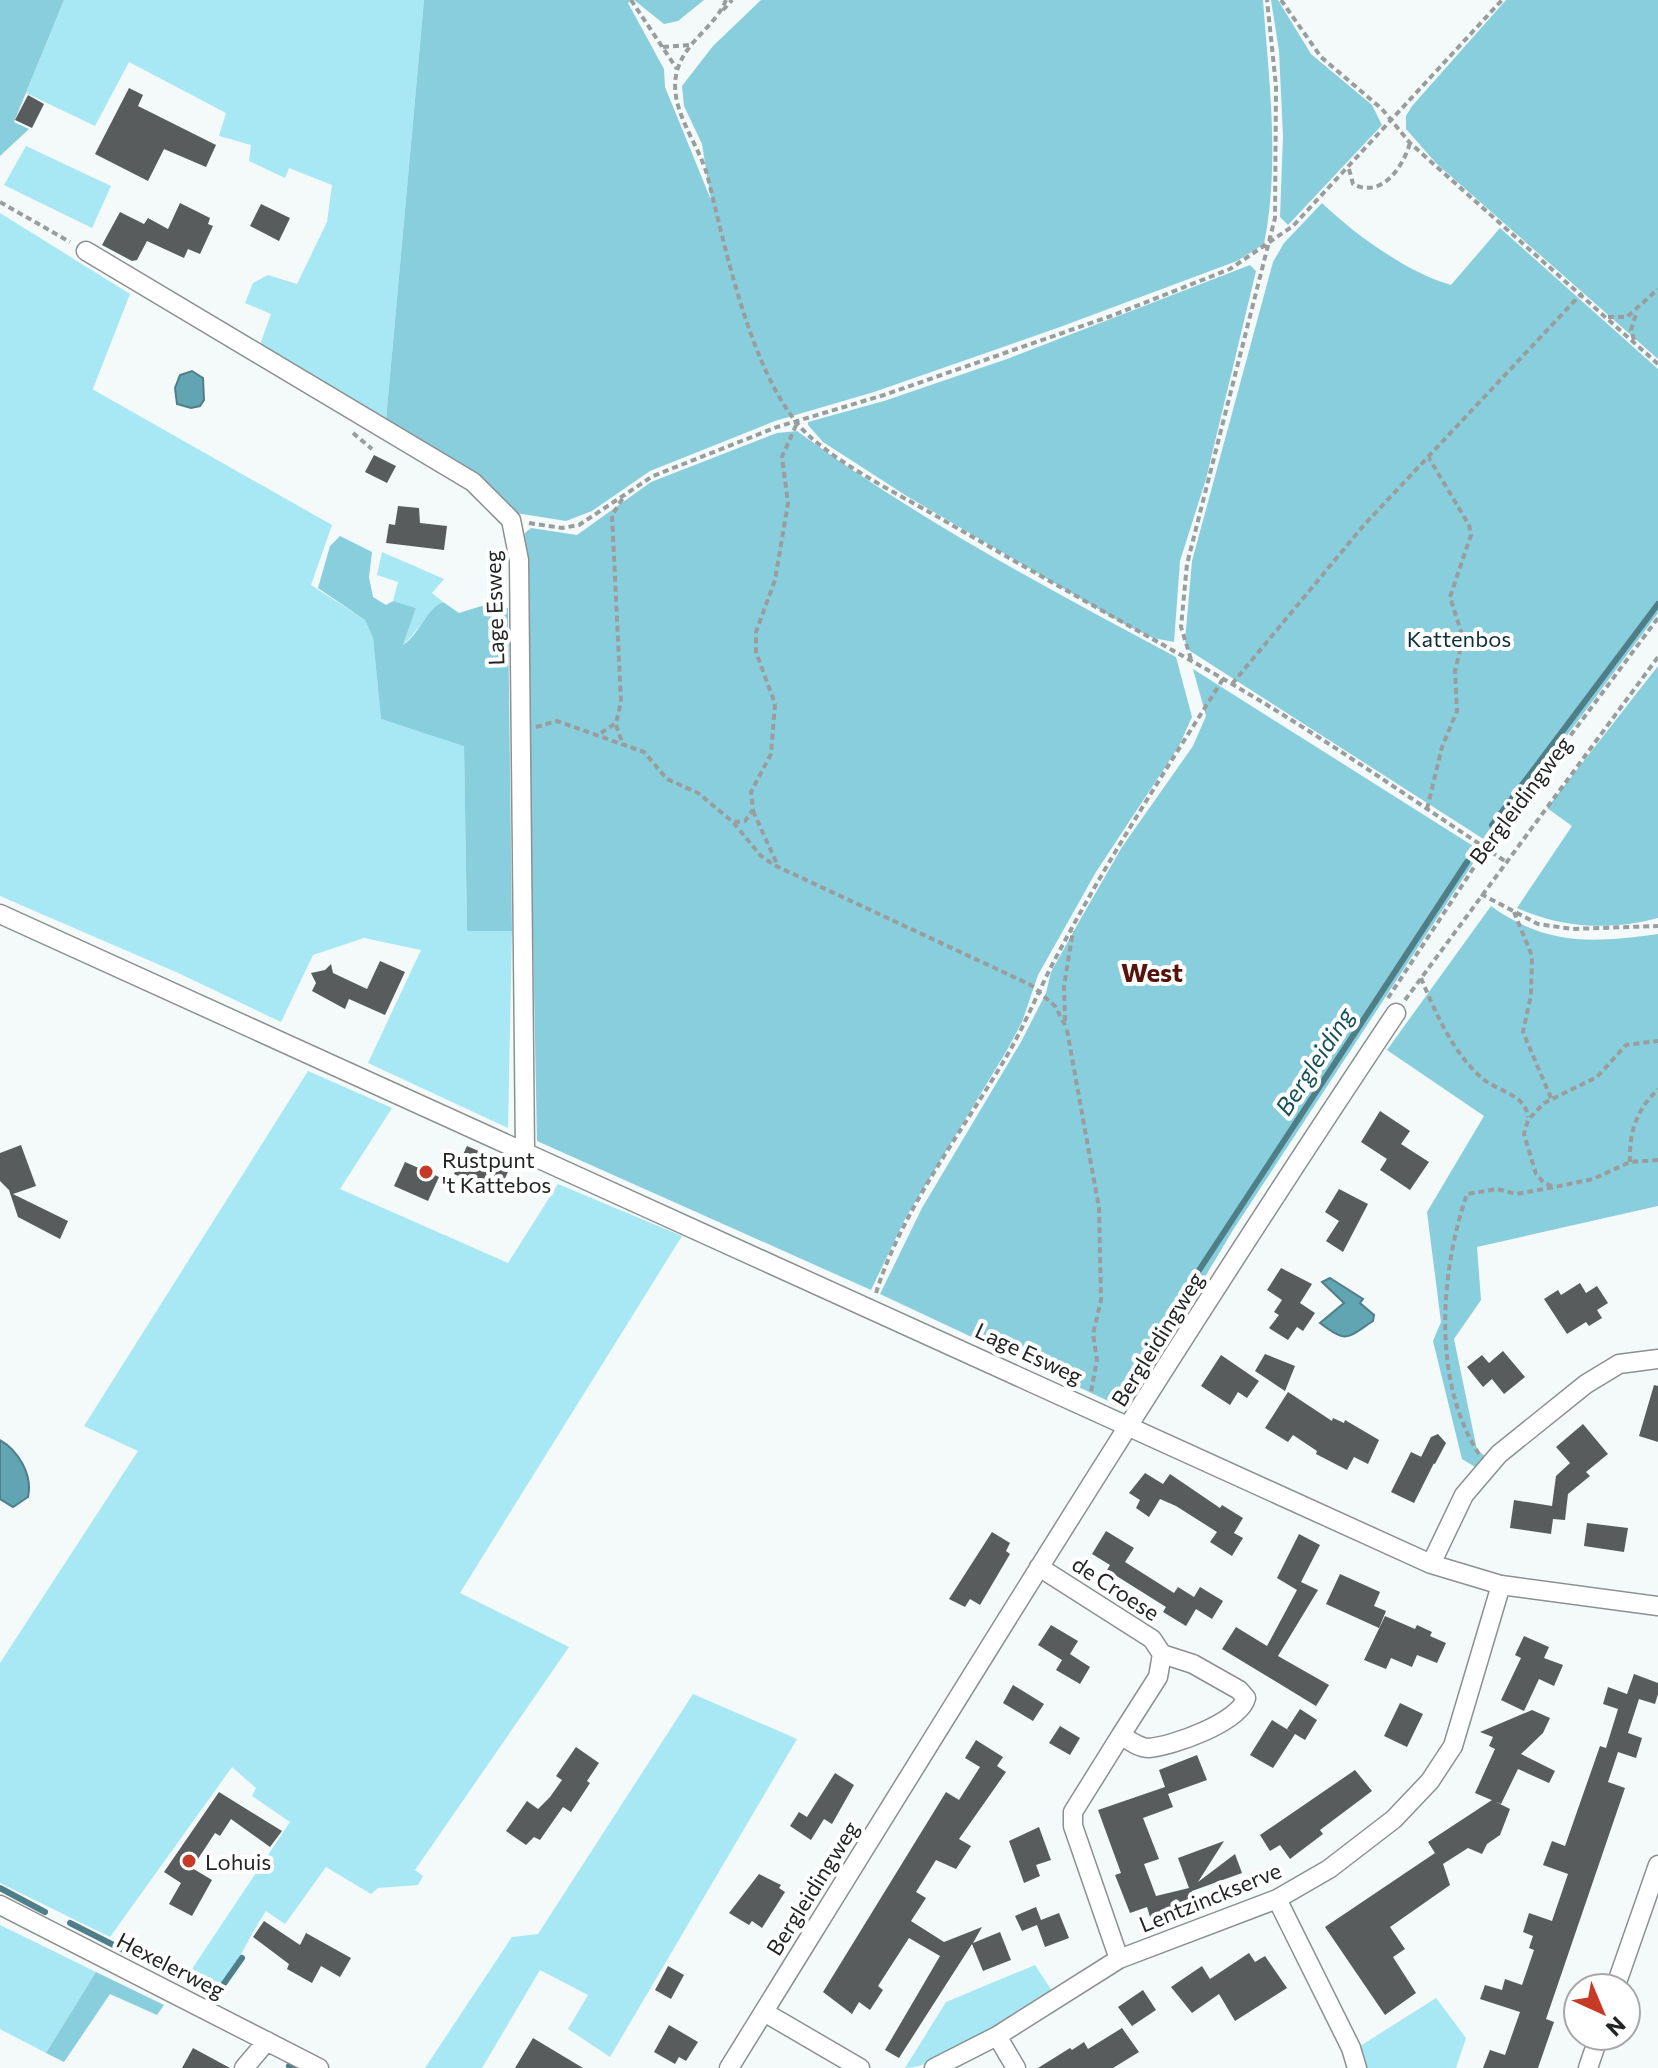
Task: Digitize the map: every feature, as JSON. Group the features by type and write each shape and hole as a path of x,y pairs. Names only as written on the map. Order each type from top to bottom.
{"street":[{"name":"Lage Esweg","path":"86,251 473,482 511,520 519,560 525,1152"},
{"name":"Lage Esweg","path":"0,914 872,1307 1431,1564 1501,1585 1658,1606"},
{"name":"Bergleidingweg","path":"729,2068 1039,1567 1278,1190 1396,1013"},
{"path":"1431,1564 1464,1495 1489,1465 1586,1384 1619,1364 1658,1359"},
{"name":"de Croese","path":"1039,1567 1152,1639 1162,1654 1193,1664 1239,1690 1246,1698 1244,1707 1226,1722 1156,1746 1141,1747 1121,1735"},
{"name":"Lentzinckserve","path":"934,2068 997,2036 1119,1959 1277,1899 1329,1869 1394,1819 1444,1763 1453,1746 1501,1585"},
{"name":"de Croese","path":"1119,1959 1073,1826 1079,1798 1158,1677 1162,1654"},
{"path":"1621,1972 1658,1865"},
{"path":"1277,1899 1351,2048 1357,2068"},
{"name":"Hexelerweg","path":"0,1905 319,2068"},
{"path":"764,2012 860,2068"},
{"path":"997,2036 1016,2068"},
{"path":"244,2068 267,2041"}],"path":[{"path":"631,0 677,69"},
{"path":"729,0 720,14 689,45 677,69 675,97 708,177 718,231 764,364 797,423 820,444 882,485 1057,588 1232,684 1505,861"},
{"path":"1169,649 1180,645 1182,639 1187,564 1275,218 1278,151 1276,86 1267,0"},
{"path":"1281,0 1321,57 1392,122 1410,143 1582,293 1658,364"},
{"path":"511,520 572,527 653,476 777,427 797,423 1111,316 1230,269 1269,245 1349,168 1499,2"},
{"path":"663,47 689,45"},
{"path":"1349,168 1353,184 1363,189 1382,186 1404,163 1410,143"},
{"path":"0,202 86,251"},
{"path":"1608,317 1619,319 1637,311 1658,289"},
{"path":"1232,684 1364,525 1582,293"},
{"path":"1634,341 1631,330 1637,311"},
{"path":"779,867 753,810 751,792 771,754 775,704 756,652 756,632 775,580 788,503 782,457 797,423"},
{"path":"351,430 357,440 372,449"},
{"path":"1427,809 1442,747 1457,711 1455,671 1463,638 1450,597 1471,535 1469,525 1429,458"},
{"path":"625,745 616,732 621,702 612,515 628,491"},
{"path":"601,511 612,515"},
{"path":"1182,639 1192,661"},
{"name":"Bergleidingweg","path":"1396,1013 1658,657"},
{"path":"872,1307 890,1258 933,1177 1007,1056 1075,924 1223,679"},
{"path":"521,731 557,721 644,752 667,779 698,793 733,822 760,855 779,867 1041,992 1055,1006 1067,1029"},
{"path":"599,734 609,731 616,723"},
{"path":"733,822 745,821 753,810"},
{"path":"1481,894 1538,924 1572,929 1658,926"},
{"path":"1514,912 1521,922 1532,964 1523,1032 1551,1099"},
{"path":"1075,924 1064,986 1067,1029 1100,1234 1101,1300 1093,1334 1097,1360 1088,1406"},
{"path":"1421,978 1438,1017 1468,1064 1485,1080 1520,1100 1526,1107 1528,1120 1524,1134 1538,1178 1534,1190"},
{"path":"1528,1120 1551,1099 1597,1077 1626,1045 1658,1041"},
{"path":"1630,1162 1630,1138 1636,1116 1658,1089"},
{"path":"1489,1465 1466,1430 1445,1346 1453,1250 1467,1194 1497,1189 1516,1194 1593,1179 1630,1162 1658,1160"},
{"path":"1538,1178 1555,1187"}],"shaded area":[{"path":"64,0 424,0 386,420 260,345 271,314 245,303 253,283 268,275 297,284 327,222 332,185 289,168 285,178 249,161 251,145 219,136 226,113 129,62 95,126 26,93"},
{"path":"26,146 111,186 92,228 4,185"},
{"path":"0,213 130,294 93,389 332,525 311,585 365,620 373,638 381,719 464,745 467,931 512,931 508,1128 368,1063 421,950 364,938 313,955 281,1022 176,972 0,896"},
{"path":"192,371 203,378 204,400 200,406 191,408 177,404 175,388 180,375"},
{"path":"382,552 444,579 432,593 443,602 403,645 416,608 393,601 398,582 377,575"},
{"path":"308,1071 392,1108 340,1189 508,1263 558,1184 682,1236 460,1593 569,1647 415,1870 423,1876 418,1885 378,1888 371,1894 326,1867 285,1924 266,1911 215,1994 186,1978 290,1822 252,1796 256,1788 232,1767 110,1937 0,1883 0,1663 138,1451 84,1426"},
{"path":"1330,1278 1363,1299 1360,1303 1374,1315 1373,1321 1352,1335 1336,1334 1320,1323 1344,1303 1322,1282"},
{"path":"0,1440 23,1464 28,1480 28,1497 13,1507 0,1499"},
{"path":"693,1694 797,1739 610,2057 568,2029 588,1995 540,1970 482,2068 425,2068 512,1937 538,1934"},
{"path":"0,1925 96,1972 46,2053 0,2029"},
{"path":"1035,1965 1052,1991 959,2049 920,2066 905,2068 946,2002"},
{"path":"1436,1998 1466,2038 1456,2068 1360,2068 1357,2048"}],"green space":[{"path":"0,0 64,0 14,122 29,129 0,156"},
{"path":"424,0 631,0 628,3 664,69 665,87 711,200 702,144 684,106 682,86 713,46 761,0 1263,0 1272,153 1264,244 1237,261 1060,327 874,392 775,421 650,471 592,511 566,521 516,513 386,420"},
{"path":"634,0 704,0 678,21 664,24"},
{"path":"1271,0 1278,0 1311,54 1372,105 1382,125 1288,225 1280,217 1283,136 1279,51"},
{"path":"1506,0 1658,0 1658,359 1436,163 1406,129 1406,116 1412,106"},
{"name":"Kattenbos","path":"1322,203 1382,251 1417,271 1451,285 1500,228 1658,369 1658,613 1488,842 1187,649 1185,641 1192,561 1273,262 1284,243"},
{"path":"1250,265 1256,271 1206,479 1180,561 1174,642 1153,638 1122,623 905,495 823,442 808,425 808,422 884,401 1007,359"},
{"path":"797,431 935,522 1176,657 1192,717 1179,746 1096,872 1038,975 1022,1022 905,1219 871,1290 537,1141 525,533 531,528 577,535 651,482 777,433"},
{"path":"340,536 372,552 369,577 373,597 386,605 393,601 416,608 403,645 432,610 443,602 459,613 488,604 508,608 512,931 467,931 464,746 381,719 373,638 365,620 318,588 330,546"},
{"path":"1658,666 1658,918 1622,925 1586,925 1552,920 1517,908 1572,826 1547,808"},
{"path":"1193,669 1481,851 1233,1230 1181,1317 1155,1348 1119,1406 880,1294 922,1208 1021,1042 1046,993 1051,972 1080,920 1122,847 1193,746 1206,716"},
{"path":"1491,906 1531,929 1551,935 1591,940 1658,934 1658,1206 1477,1247 1481,1300 1454,1339 1477,1450 1490,1460 1480,1470 1462,1459 1433,1341 1441,1322 1427,1212 1484,1116 1387,1050"},
{"path":"96,1972 164,2005 157,2015 110,1994 64,2062 46,2053"}],"building":[{"path":"129,88 143,95 138,106 216,145 206,167 164,149 148,181 95,154"},
{"path":"28,95 44,104 32,128 15,120"},
{"path":"180,203 210,218 208,224 213,226 200,254 188,249 184,258 147,241 137,260 132,261 102,245 120,212 144,224 148,218 168,229"},
{"path":"261,204 290,218 279,241 250,226"},
{"path":"374,455 396,466 387,483 365,472"},
{"path":"398,506 419,508 420,523 447,526 444,550 386,543 389,524 395,525"},
{"path":"380,961 405,972 385,1015 349,999 345,1009 312,991 316,983 311,973 325,970 331,964 333,973 367,989"},
{"path":"1380,1111 1410,1131 1401,1144 1429,1162 1410,1190 1380,1170 1387,1159 1361,1142"},
{"path":"21,1145 36,1186 13,1194 68,1221 60,1239 18,1217 9,1190 0,1181 0,1153"},
{"path":"467,1146 511,1165 498,1194 454,1174"},
{"path":"405,1162 439,1177 428,1201 394,1186"},
{"path":"1339,1189 1368,1204 1343,1252 1326,1241 1339,1221 1325,1212"},
{"path":"1281,1268 1312,1284 1300,1303 1315,1313 1303,1331 1297,1327 1288,1340 1269,1328 1279,1315 1274,1312 1282,1300 1267,1290"},
{"path":"1580,1283 1586,1293 1597,1286 1608,1303 1597,1310 1602,1318 1589,1326 1586,1322 1567,1334 1544,1299 1558,1290 1561,1295"},
{"path":"1503,1351 1525,1377 1504,1394 1492,1379 1483,1387 1467,1367 1482,1355 1489,1363"},
{"path":"1265,1354 1295,1366 1285,1391 1255,1371"},
{"path":"1221,1355 1259,1381 1247,1398 1238,1392 1230,1405 1201,1386"},
{"path":"1654,1385 1658,1386 1658,1442 1639,1436"},
{"path":"1288,1392 1332,1421 1333,1418 1344,1423 1345,1420 1379,1440 1368,1464 1354,1457 1347,1470 1316,1454 1317,1451 1293,1435 1288,1442 1265,1428"},
{"path":"1583,1424 1608,1454 1586,1472 1590,1476 1568,1494 1565,1520 1553,1519 1551,1534 1510,1528 1514,1500 1552,1506 1556,1476 1570,1463 1556,1447"},
{"path":"1438,1434 1446,1443 1435,1464 1421,1457 1431,1437"},
{"path":"1411,1452 1434,1463 1414,1503 1391,1492"},
{"path":"1145,1473 1163,1484 1170,1474 1220,1508 1222,1505 1243,1518 1234,1533 1243,1538 1232,1556 1210,1542 1217,1532 1176,1506 1160,1499 1149,1517 1136,1508 1140,1500 1129,1493"},
{"path":"1587,1523 1628,1528 1624,1552 1584,1546"},
{"path":"1106,1531 1134,1548 1125,1562 1174,1593 1178,1587 1194,1597 1200,1587 1223,1601 1212,1619 1196,1609 1186,1626 1163,1612 1166,1607 1107,1570 1110,1565 1092,1554"},
{"path":"992,1532 1010,1543 1006,1551 1010,1554 980,1605 970,1599 965,1607 949,1599"},
{"path":"1299,1534 1320,1545 1301,1582 1318,1590 1278,1656 1329,1685 1316,1706 1222,1649 1236,1627 1267,1646 1297,1590 1277,1578"},
{"path":"1340,1574 1380,1592 1374,1606 1386,1611 1379,1628 1326,1604"},
{"path":"1385,1616 1415,1629 1417,1625 1432,1632 1430,1636 1446,1643 1437,1663 1417,1655 1412,1667 1391,1658 1386,1669 1364,1660"},
{"path":"1051,1625 1078,1641 1070,1654 1090,1667 1080,1684 1056,1670 1062,1660 1038,1645"},
{"path":"1524,1636 1549,1647 1544,1658 1563,1665 1554,1686 1539,1679 1524,1711 1501,1700 1521,1658 1515,1655"},
{"path":"1634,1674 1658,1683 1655,1704 1639,1699 1628,1733 1642,1738 1636,1758 1618,1752 1608,1782 1625,1788 1546,2019 1554,2022 1538,2068 1483,2068 1490,2050 1505,2055 1520,2012 1480,1999 1485,1985 1502,1990 1505,1979 1522,1985 1534,1950 1529,1948 1533,1936 1523,1932 1529,1913 1552,1921 1568,1874 1543,1865 1552,1841 1565,1846 1600,1746 1606,1748 1618,1709 1603,1704 1608,1687 1627,1694"},
{"path":"1013,1685 1044,1704 1033,1721 1003,1703"},
{"path":"1400,1703 1423,1714 1407,1747 1384,1736"},
{"path":"1300,1709 1317,1720 1305,1740 1295,1734 1273,1768 1250,1755 1272,1720 1293,1733 1287,1729"},
{"path":"1532,1710 1550,1718 1543,1733 1521,1754 1555,1771 1549,1783 1518,1769 1501,1804 1475,1793 1495,1749 1489,1746 1493,1737 1480,1732"},
{"path":"1060,1726 1080,1738 1070,1755 1049,1743"},
{"path":"976,1740 1003,1757 997,1766 1006,1772 959,1839 971,1846 956,1869 936,1860 916,1892 926,1898 911,1921 944,1942 982,1927 973,1943 1000,1932 1011,1960 983,1971 972,1944 899,2058 885,2050 940,1956 909,1938 878,1986 883,1990 870,2010 859,2002 852,2014 823,1992 946,1792 959,1800 980,1767 965,1758"},
{"path":"576,1747 599,1763 587,1781 590,1783 571,1812 563,1807 540,1840 534,1837 526,1845 506,1831 527,1801 538,1809 550,1797 562,1780 556,1776"},
{"path":"1197,1755 1207,1780 1168,1794 1173,1807 1143,1818 1159,1859 1144,1864 1156,1896 1189,1888 1178,1858 1224,1841 1198,1882 1235,1854 1242,1873 1192,1891 1188,1898 1195,1904 1151,1920 1147,1907 1130,1913 1115,1875 1121,1873 1098,1810 1165,1787 1159,1770"},
{"path":"1355,1770 1372,1791 1320,1830 1323,1834 1290,1859 1280,1845 1270,1851 1260,1835"},
{"path":"835,1773 854,1785 832,1824 824,1819 811,1840 790,1826 799,1812 807,1817"},
{"path":"219,1792 282,1831 270,1847 231,1819 220,1836 215,1833 192,1868 212,1880 192,1916 169,1904 181,1883 164,1872"},
{"path":"1492,1800 1510,1809 1500,1835 1487,1844 1482,1854 1468,1848 1443,1864 1450,1885 1390,1927 1405,1949 1393,1957 1416,1993 1385,2015 1325,1927 1435,1853 1428,1842"},
{"path":"1039,1827 1051,1860 1036,1865 1040,1876 1024,1883 1009,1841"},
{"path":"759,1874 781,1885 779,1888 785,1892 762,1928 752,1921 749,1925 729,1913"},
{"path":"1036,1907 1041,1920 1059,1913 1069,1938 1045,1947 1037,1925 1022,1931 1015,1916"},
{"path":"264,1921 300,1945 306,1933 351,1958 340,1977 321,1966 312,1983 287,1969 289,1964 253,1937"},
{"path":"1249,1953 1255,1962 1265,1956 1287,1988 1235,2021 1219,1994 1192,2013 1171,1987 1202,1966 1210,1979"},
{"path":"668,1966 684,1975 671,1999 655,1990"},
{"path":"1143,1990 1156,2010 1132,2026 1118,2007"},
{"path":"669,2025 698,2042 686,2061 679,2057 675,2064 654,2052"},
{"path":"1122,2028 1139,2052 1113,2068 1038,2068 1084,2042 1088,2049"},
{"path":"533,2038 583,2068 515,2068"},
{"path":"193,2048 230,2068 182,2068"}],"waterway":[{"name":"Bergleiding","path":"1492,825 1658,604"},
{"name":"Bergleiding","path":"1192,1281 1467,862"},
{"path":"0,1888 45,1912"},
{"path":"70,1923 159,1968"},
{"path":"218,1992 242,1958"}],"place":[{"name":"Rustpunt 't Kattebos","path":"426,1172"},
{"name":"Lohuis","path":"189,1861"}],"district":[{"name":"West","path":"1152,971"}]}
